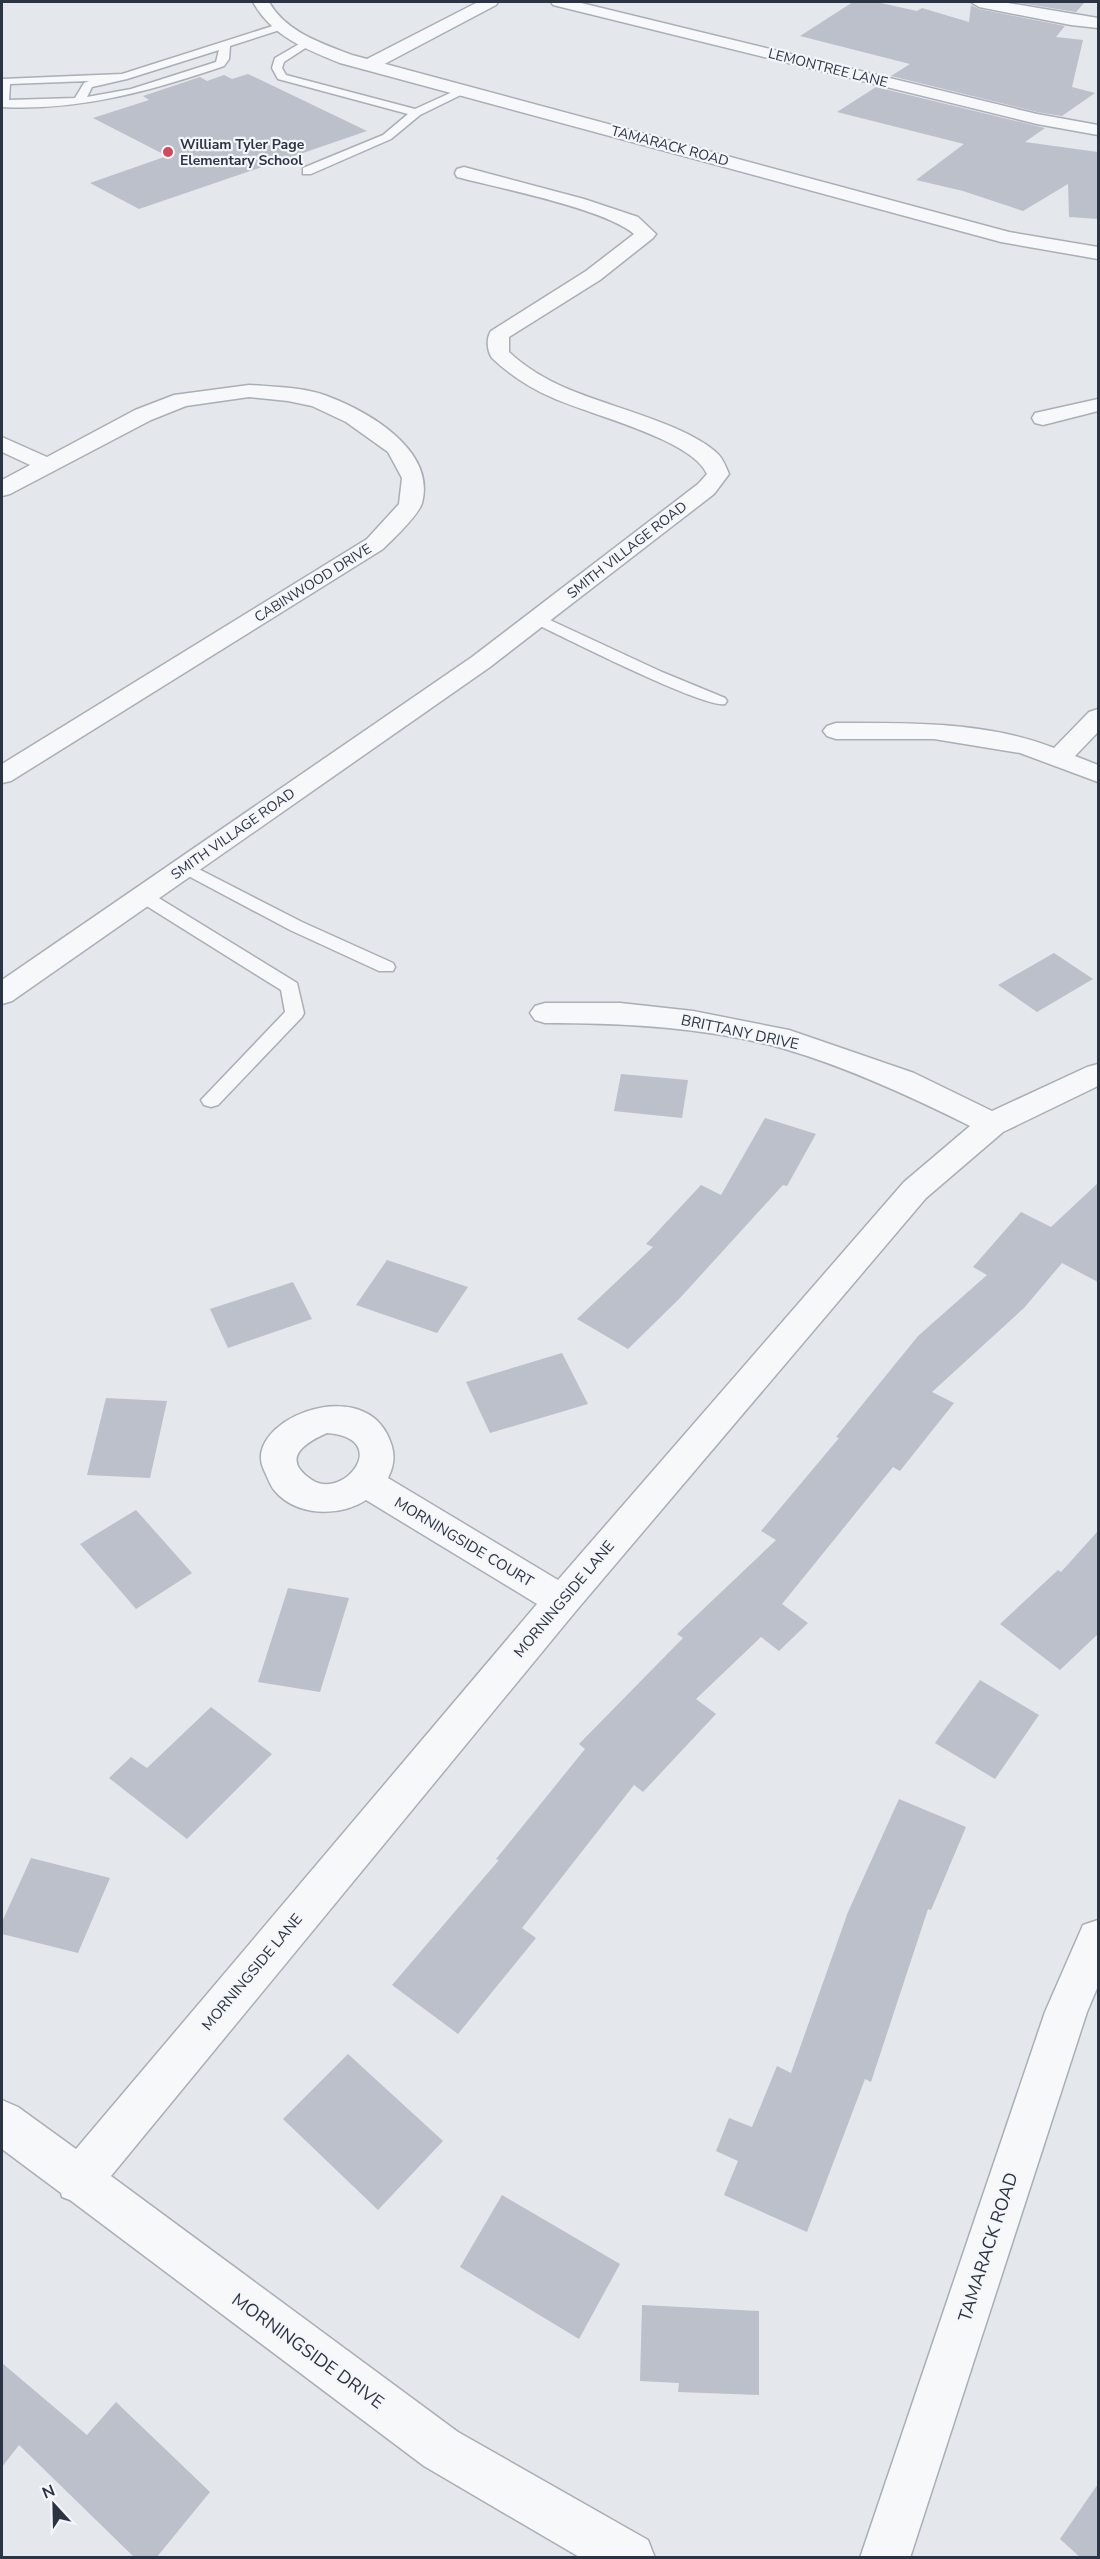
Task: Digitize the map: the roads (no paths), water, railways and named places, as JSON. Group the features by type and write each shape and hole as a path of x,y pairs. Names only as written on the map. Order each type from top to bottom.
{"street":[{"name":"TAMARACK ROAD","path":"261,2 274,20 306,43 369,65 1008,238 1098,253"},
{"path":"369,65 490,2"},
{"name":"LEMONTREE LANE","path":"559,2 1037,119 1098,129"},
{"path":"979,2 1098,23"},
{"name":"SMITH VILLAGE ROAD","path":"2,994 481,662 706,489 718,474 711,460 689,447 657,431 561,394 517,371 499,354 498,335 581,284 620,257 646,234 631,221 577,203 464,173"},
{"name":"CABINWOOD DRIVE","path":"2,489 143,415 182,400 249,391 318,400 354,417 397,448 413,478 410,505 375,544 2,775"},
{"path":"1043,418 1098,405"},
{"path":"2,444 46,465"},
{"path":"1059,758 1098,717"},
{"path":"836,731 934,731 1026,746 1098,774"},
{"name":"BRITTANY DRIVE","path":"545,1013 620,1012 683,1019 789,1040 903,1080 992,1124"},
{"name":"MORNINGSIDE LANE","path":"78,2181 562,1601 915,1190 992,1124 1098,1074"},
{"name":"MORNINGSIDE COURT","path":"366,1482 562,1601"},
{"name":"TAMARACK ROAD","path":"885,2558 1066,2012 1098,1939"},
{"name":"MORNINGSIDE DRIVE","path":"2,2122 78,2181 441,2449 630,2558"}],"lane":[{"path":"79,101 88,85 123,77 282,26"},
{"path":"306,43 279,60 277,68 282,77 417,113"},
{"path":"123,77 5,81 3,104 79,101 111,98 138,92 220,64 224,59 225,44"},
{"path":"307,171 387,137 417,113 464,90"},
{"path":"537,619 656,675 719,701"},
{"path":"185,867 296,926 386,967"},
{"path":"143,896 290,987 295,1013 211,1100"}],"place":[{"name":"William Tyler Page Elementary School","path":"168,152"}]}
